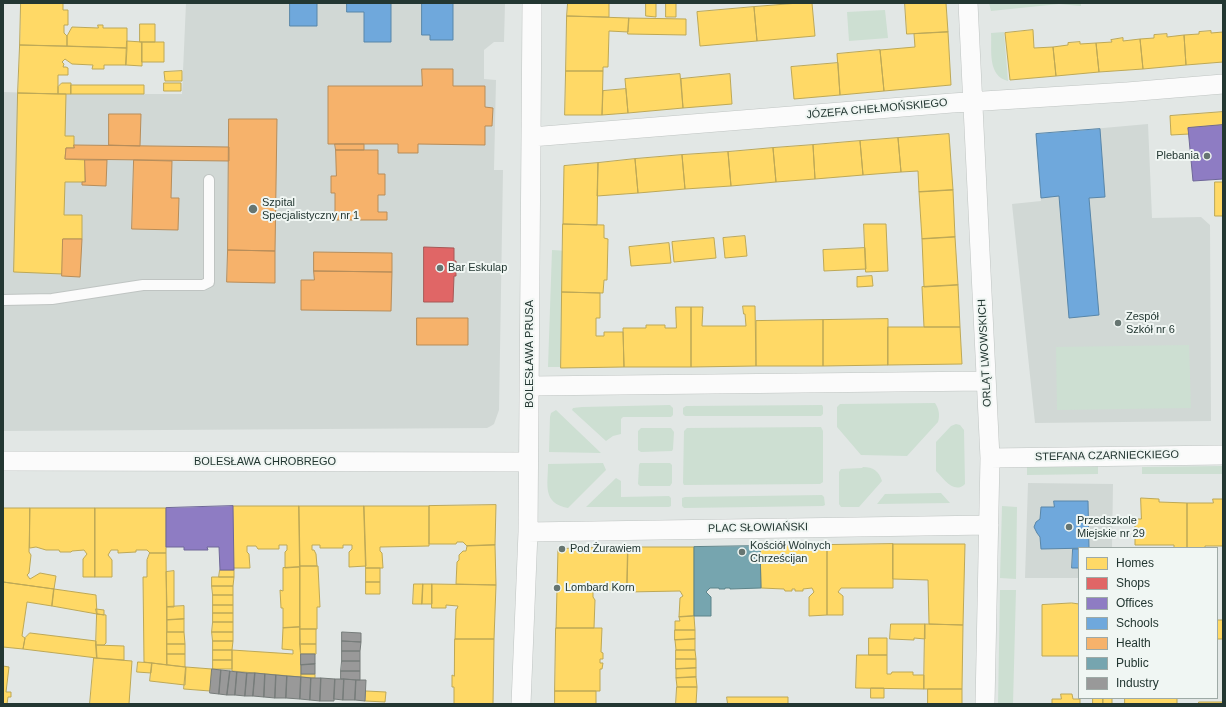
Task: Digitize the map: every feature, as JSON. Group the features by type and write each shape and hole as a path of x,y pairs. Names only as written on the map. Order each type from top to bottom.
{"street":[{"name":"BOLESŁAWA PRUSA","path":"521,704 528,532 532,3"},
{"name":"ORLĄT LWOWSKICH","path":"968,3 990,458 985,704"},
{"name":"JÓZEFA CHEŁMOŃSKIEGO","path":"531,137 972,101 1127,92 1223,84"},
{"path":"530,386 986,381"},
{"name":"STEFANA CZARNIECKIEGO","path":"990,458 1223,455"},
{"name":"BOLESŁAWA CHROBREGO","path":"3,461 528,462"},
{"name":"PLAC SŁOWIAŃSKI","path":"528,532 989,525"}],"lane":[{"path":"3,300 52,300 143,285 203,285 209,282 209,180"}],"shaded area":[{"name":"Szpital Specjalistyczny nr 1","path":"186,3 505,3 504,42 494,42 484,50 484,79 496,80 494,170 503,170 499,410 494,424 487,428 3,431 3,92 66,94 182,94"},
{"name":"Zespół Szkół nr 6","path":"1148,124 1152,218 1201,217 1210,225 1211,421 1035,423 1012,204 1041,201 1036,134"},
{"name":"Przedszkole Miejskie nr 29","path":"1028,483 1113,484 1112,547 1078,547 1078,578 1025,578"}],"green space":[{"path":"989,3 1081,3 1081,6 1059,4 991,11"},
{"path":"885,10 888,38 849,41 847,12"},
{"path":"1004,32 1008,81 1001,78 997,74 992,62 991,54 991,33"},
{"path":"552,250 568,251 565,367 548,367"},
{"path":"1189,345 1191,408 1057,410 1056,347"},
{"path":"935,403 939,412 938,422 907,456 861,455 837,427 837,407 840,404"},
{"path":"670,405 673,408 673,415 671,417 623,417 621,419 621,434 613,436 606,441 572,410 573,408 582,407"},
{"path":"822,405 823,414 821,416 685,416 683,414 683,408 686,406"},
{"path":"556,410 601,453 549,452 550,417 551,413"},
{"path":"956,424 960,425 964,430 965,484 957,488 945,481 936,471 936,442 951,426"},
{"path":"821,427 823,431 823,482 820,484 684,485 683,483 684,431 687,428"},
{"path":"641,428 671,428 674,432 672,451 641,452 638,450 638,431"},
{"path":"603,463 606,470 568,508 560,506 550,497 547,486 548,464"},
{"path":"640,463 670,463 672,465 672,483 670,486 640,486 638,484"},
{"path":"1098,466 1098,474 1027,475 1027,467"},
{"path":"1223,466 1223,474 1142,474 1142,467"},
{"path":"863,467 875,470 882,481 859,507 841,507 839,504 839,472 841,469"},
{"path":"616,478 621,481 621,497 669,496 671,498 671,506 586,507"},
{"path":"941,493 950,503 877,504 885,494"},
{"path":"822,495 824,497 825,505 823,506 684,508 682,506 682,498 685,497"},
{"path":"1002,506 1017,507 1016,579 1000,578"},
{"path":"1000,590 1016,590 1013,704 998,704"}],"building: Homes":[{"path":"21,3 63,3 63,10 68,10 68,25 64,25 64,33 67,36 67,46 20,45"},
{"path":"568,3 609,3 609,17 567,16"},
{"path":"646,3 656,3 656,17 646,16"},
{"path":"666,3 676,3 676,17 666,17"},
{"path":"812,3 815,36 757,41 754,7"},
{"path":"905,3 946,3 948,32 907,34"},
{"path":"754,7 757,41 700,46 697,12"},
{"path":"567,16 629,18 628,32 609,31 608,67 603,67 603,71 566,71"},
{"path":"629,18 686,19 686,35 628,34"},
{"path":"140,24 155,24 155,42 140,42"},
{"path":"98,25 103,25 103,28 127,28 127,48 67,46 67,36 72,27 98,28"},
{"path":"1033,30 1034,48 1053,47 1056,76 1010,80 1005,33"},
{"path":"1211,31 1211,33 1223,32 1223,62 1186,65 1184,35 1199,34 1199,32"},
{"path":"948,32 951,85 884,91 880,50 915,47 914,34"},
{"path":"1167,34 1167,37 1184,35 1186,65 1143,69 1140,39 1154,38 1154,35"},
{"path":"1123,38 1123,41 1140,39 1143,69 1099,72 1096,43 1112,42 1111,40"},
{"path":"127,41 142,42 142,66 126,65"},
{"path":"142,42 164,42 164,62 142,62"},
{"path":"1080,42 1080,44 1096,43 1099,72 1056,76 1053,47 1068,45 1068,43"},
{"path":"20,45 127,48 126,65 104,65 104,69 92,69 93,65 72,64 65,59 62,62 64,64 63,67 68,68 68,75 58,75 58,94 18,93"},
{"path":"880,50 884,91 840,95 837,54"},
{"path":"838,63 840,95 794,99 791,67"},
{"path":"182,71 182,81 165,81 164,72"},
{"path":"566,71 603,71 602,115 565,115"},
{"path":"680,74 683,108 628,113 625,79"},
{"path":"730,74 732,104 683,108 681,79"},
{"path":"62,83 71,83 71,94 58,94 58,87"},
{"path":"164,83 181,83 181,91 164,91"},
{"path":"71,85 144,85 144,94 71,94"},
{"path":"626,89 628,113 602,115 603,91"},
{"path":"18,93 66,94 65,136 74,136 74,148 66,148 65,159 85,160 85,182 65,182 64,215 82,215 82,239 63,239 63,274 14,272"},
{"path":"1223,112 1223,125 1188,128 1189,134 1171,135 1170,116"},
{"path":"949,134 953,190 919,192 918,171 901,172 898,138"},
{"path":"898,138 901,172 863,175 860,141"},
{"path":"860,141 863,175 815,179 813,145"},
{"path":"813,145 815,179 776,182 773,148"},
{"path":"773,148 776,182 731,186 728,152"},
{"path":"728,152 731,186 685,189 682,155"},
{"path":"682,155 685,189 638,193 635,159"},
{"path":"635,159 638,193 597,196 598,163"},
{"path":"598,163 597,225 563,224 564,166"},
{"path":"1215,182 1223,182 1223,216 1215,216"},
{"path":"953,190 955,237 922,239 919,192"},
{"path":"563,224 604,225 604,238 608,239 607,280 604,280 603,293 562,292"},
{"path":"864,224 886,224 888,271 866,272"},
{"path":"745,236 747,256 725,258 723,238"},
{"path":"955,237 958,285 924,287 922,239"},
{"path":"714,238 716,258 674,262 672,242"},
{"path":"669,243 671,263 631,266 629,247"},
{"path":"865,248 866,269 824,271 823,250"},
{"path":"872,276 873,286 857,287 857,277"},
{"path":"958,285 960,327 924,327 922,287"},
{"path":"562,292 600,293 600,318 596,318 596,336 604,336 604,332 623,332 624,367 561,368"},
{"path":"743,306 755,306 756,366 691,367 691,307 703,307 702,326 746,326"},
{"path":"676,307 691,307 691,367 624,367 623,328 646,328 646,325 665,325 665,328 676,328"},
{"path":"888,319 888,365 823,366 823,320"},
{"path":"823,320 823,366 756,366 756,321"},
{"path":"888,327 960,327 962,364 888,365"},
{"path":"1141,498 1159,499 1159,502 1187,503 1187,547 1174,547 1174,545 1135,545 1135,519 1141,519"},
{"path":"1213,499 1223,499 1223,546 1187,547 1187,503 1213,503"},
{"path":"496,505 495,545 467,546 463,542 457,542 456,544 429,544 429,506"},
{"path":"233,506 299,506 300,567 285,568 285,552 287,550 287,545 279,545 279,549 258,549 256,546 247,546 250,568 233,568"},
{"path":"299,506 364,506 366,566 349,567 349,552 352,549 352,545 343,545 343,548 320,548 320,545 312,545 312,550 314,550 316,554 317,566 300,566"},
{"path":"364,506 429,506 429,546 380,547 383,568 366,568"},
{"path":"3,508 30,508 29,552 31,555 29,573 27,575 30,579 40,573 56,576 54,589 3,582"},
{"path":"30,508 95,508 95,577 83,577 83,559 87,554 84,550 60,552 59,550 46,550 36,547 30,548"},
{"path":"95,508 166,508 166,553 150,553 147,550 136,550 136,552 118,553 118,550 111,550 108,555 112,560 112,577 95,577"},
{"path":"893,544 965,544 963,625 929,624 928,580 893,579"},
{"path":"893,544 893,588 841,588 838,592 843,596 843,615 827,615 827,545"},
{"path":"495,545 496,585 456,584 457,562 459,560 459,555 463,551 466,551 467,546"},
{"path":"827,545 827,615 809,616 809,597 814,592 812,588 803,589 803,591 795,591 795,589 792,589 792,591 785,591 784,589 761,588 760,546"},
{"path":"628,547 694,547 694,616 679,617 680,598 683,596 680,591 627,592"},
{"path":"628,547 627,590 603,590 600,588 593,592 593,597 595,600 594,628 556,628 558,549"},
{"path":"150,553 166,553 167,665 144,662 143,577 147,577 147,560"},
{"path":"300,566 318,566 320,607 317,607 317,629 300,629"},
{"path":"300,567 300,627 283,628 283,608 281,608 280,590 283,591 283,568"},
{"path":"366,568 380,568 380,582 366,582"},
{"path":"220,570 234,570 234,577 219,577"},
{"path":"174,571 174,607 167,607 166,572"},
{"path":"212,577 234,577 233,586 212,586"},
{"path":"3,582 54,589 52,606 27,602 22,636 25,638 23,649 3,647"},
{"path":"366,582 380,582 380,594 366,594"},
{"path":"414,584 423,584 422,604 413,604"},
{"path":"423,584 432,584 432,604 422,604"},
{"path":"432,584 496,585 494,639 455,639 456,609 458,606 446,605 446,608 432,608"},
{"path":"212,586 233,586 233,595 213,595"},
{"path":"54,589 96,595 97,614 52,606"},
{"path":"213,595 233,595 233,605 213,605"},
{"path":"1078,604 1078,656 1042,656 1042,605"},
{"path":"213,605 233,605 233,613 213,613"},
{"path":"184,606 184,619 167,620 167,607"},
{"path":"96,609 104,610 104,615 97,614"},
{"path":"213,613 233,613 233,622 213,622"},
{"path":"97,614 106,615 106,643 104,645 96,645"},
{"path":"694,616 695,630 675,630 675,621 680,621 679,617"},
{"path":"184,619 184,632 167,632 167,620"},
{"path":"1218,620 1223,620 1223,639 1218,639"},
{"path":"213,622 233,622 233,632 212,632"},
{"path":"891,624 925,624 925,639 890,639"},
{"path":"925,624 963,625 962,689 924,689"},
{"path":"300,627 301,677 232,671 232,650 293,654 293,650 282,649 283,628"},
{"path":"556,628 602,628 601,652 603,653 603,659 600,659 600,663 603,663 602,669 600,669 600,691 555,691"},
{"path":"300,629 316,629 316,644 300,644"},
{"path":"675,630 695,630 695,639 675,640"},
{"path":"167,632 184,632 185,644 167,644"},
{"path":"212,632 233,632 233,641 213,641"},
{"path":"30,633 96,641 97,658 23,649 25,638"},
{"path":"869,638 887,638 887,655 869,655"},
{"path":"455,639 494,639 493,704 454,704 452,675 454,676"},
{"path":"695,639 695,650 676,650 675,640"},
{"path":"213,641 233,641 232,650 213,650"},
{"path":"167,644 185,644 185,654 167,654"},
{"path":"300,644 316,644 316,654 301,654"},
{"path":"96,645 124,646 124,660 97,658"},
{"path":"213,650 232,650 232,660 213,660"},
{"path":"676,650 695,650 696,659 676,659"},
{"path":"167,654 185,654 185,667 167,665"},
{"path":"857,655 887,655 887,674 891,674 892,672 913,672 913,675 924,675 924,689 856,688"},
{"path":"94,658 132,661 129,704 90,704"},
{"path":"676,659 696,659 696,668 676,669"},
{"path":"213,660 232,660 232,669 213,669"},
{"path":"138,662 152,663 151,673 137,672"},
{"path":"152,663 186,667 185,685 150,681"},
{"path":"3,666 9,667 6,692 11,692 11,697 8,697 7,704 3,704"},
{"path":"186,667 212,669 210,691 184,689"},
{"path":"696,668 696,677 676,678 676,669"},
{"path":"301,674 315,674 315,678 301,677"},
{"path":"696,677 697,687 677,687 676,678"},
{"path":"677,687 697,687 696,704 676,704"},
{"path":"871,688 884,688 884,698 871,698"},
{"path":"928,689 962,689 962,704 928,704"},
{"path":"366,691 386,692 385,702 365,701"},
{"path":"555,691 596,691 596,704 555,704"},
{"path":"1061,694 1072,694 1073,699 1080,699 1080,704 1052,704 1052,699 1061,699"},
{"path":"727,697 788,697 788,704 728,704"},
{"path":"1093,699 1103,699 1103,704 1093,704"},
{"path":"1103,699 1112,699 1112,704 1103,704"},
{"path":"1125,699 1177,699 1177,704 1125,704"},
{"path":"1199,702 1223,702 1223,704 1199,704"}],"building: Shops":[{"name":"Bar Eskulap","path":"424,247 454,248 456,276 454,276 453,302 424,302"}],"building: Offices":[{"name":"Plebania","path":"1223,125 1223,179 1193,181 1188,128"},
{"path":"233,506 234,570 220,570 219,547 207,547 208,550 184,550 184,547 166,547 166,508"}],"building: Schools":[{"path":"290,3 317,3 317,26 290,26"},
{"path":"347,3 391,3 391,42 364,42 364,12 347,12"},
{"path":"422,3 453,3 453,40 430,40 430,35 422,35"},
{"path":"1100,129 1105,197 1089,198 1099,315 1069,318 1059,196 1041,198 1036,134"},
{"path":"1054,501 1088,501 1089,547 1041,549 1040,537 1034,527 1036,522 1040,519 1041,507 1054,507"},
{"path":"1073,549 1078,549 1078,568 1072,568"}],"building: Health":[{"path":"422,69 453,69 453,86 485,86 485,107 493,108 492,126 485,126 485,145 418,144 418,153 398,153 398,144 328,144 328,86 422,86"},
{"path":"109,114 141,114 140,146 109,145"},
{"path":"229,119 277,119 275,251 228,250"},
{"path":"335,144 364,144 364,150 336,150"},
{"path":"74,145 229,147 229,161 65,159 66,148 74,148"},
{"path":"336,150 378,150 378,174 385,174 385,195 378,195 378,212 387,212 387,220 335,220 335,193 331,193 331,176 336,176"},
{"path":"85,160 107,160 106,186 82,185 82,182 85,182"},
{"path":"134,160 172,161 171,198 179,198 178,230 132,229"},
{"path":"63,239 82,239 80,277 62,276"},
{"path":"228,250 275,251 275,283 227,282"},
{"path":"314,252 392,253 392,272 314,271"},
{"path":"314,271 392,272 391,311 301,310 301,280 314,280"},
{"path":"417,318 468,318 468,345 417,345"}],"building: Public":[{"path":"760,546 761,588 710,588 706,592 711,597 711,616 694,616 694,547"}],"building: Industry":[{"path":"342,632 361,633 361,642 342,641"},
{"path":"342,641 361,642 360,651 342,651"},
{"path":"342,651 360,651 360,661 342,661"},
{"path":"301,654 315,654 315,664 301,665"},
{"path":"342,661 360,661 360,671 341,671"},
{"path":"315,664 315,674 301,674 301,665"},
{"path":"212,669 221,670 219,694 210,693"},
{"path":"221,670 230,671 227,695 219,694"},
{"path":"230,671 237,672 235,695 227,695"},
{"path":"341,671 360,671 360,680 341,679"},
{"path":"237,672 247,673 245,696 235,695"},
{"path":"247,673 255,673 253,696 245,696"},
{"path":"255,673 265,674 264,697 253,696"},
{"path":"265,674 276,675 275,698 264,697"},
{"path":"276,675 287,676 286,698 275,698"},
{"path":"287,676 301,677 300,699 286,698"},
{"path":"301,677 311,678 310,700 300,699"},
{"path":"311,678 321,678 320,701 310,700"},
{"path":"321,678 335,679 334,701 320,701"},
{"path":"335,679 344,679 343,700 334,699"},
{"path":"344,679 356,680 355,700 343,700"},
{"path":"356,680 366,680 365,701 355,700"}],"place":[{"name":"Plebania","path":"1207,156"},
{"name":"Szpital Specjalistyczny nr 1","path":"253,209"},
{"name":"Bar Eskulap","path":"440,268"},
{"name":"Zespół Szkół nr 6","path":"1118,323"},
{"name":"Przedszkole Miejskie nr 29","path":"1069,527"},
{"name":"Pod Żurawiem","path":"562,549"},
{"name":"Kościół Wolnych Chrześcijan","path":"742,552"},
{"name":"Lombard Korn","path":"557,588"}]}
